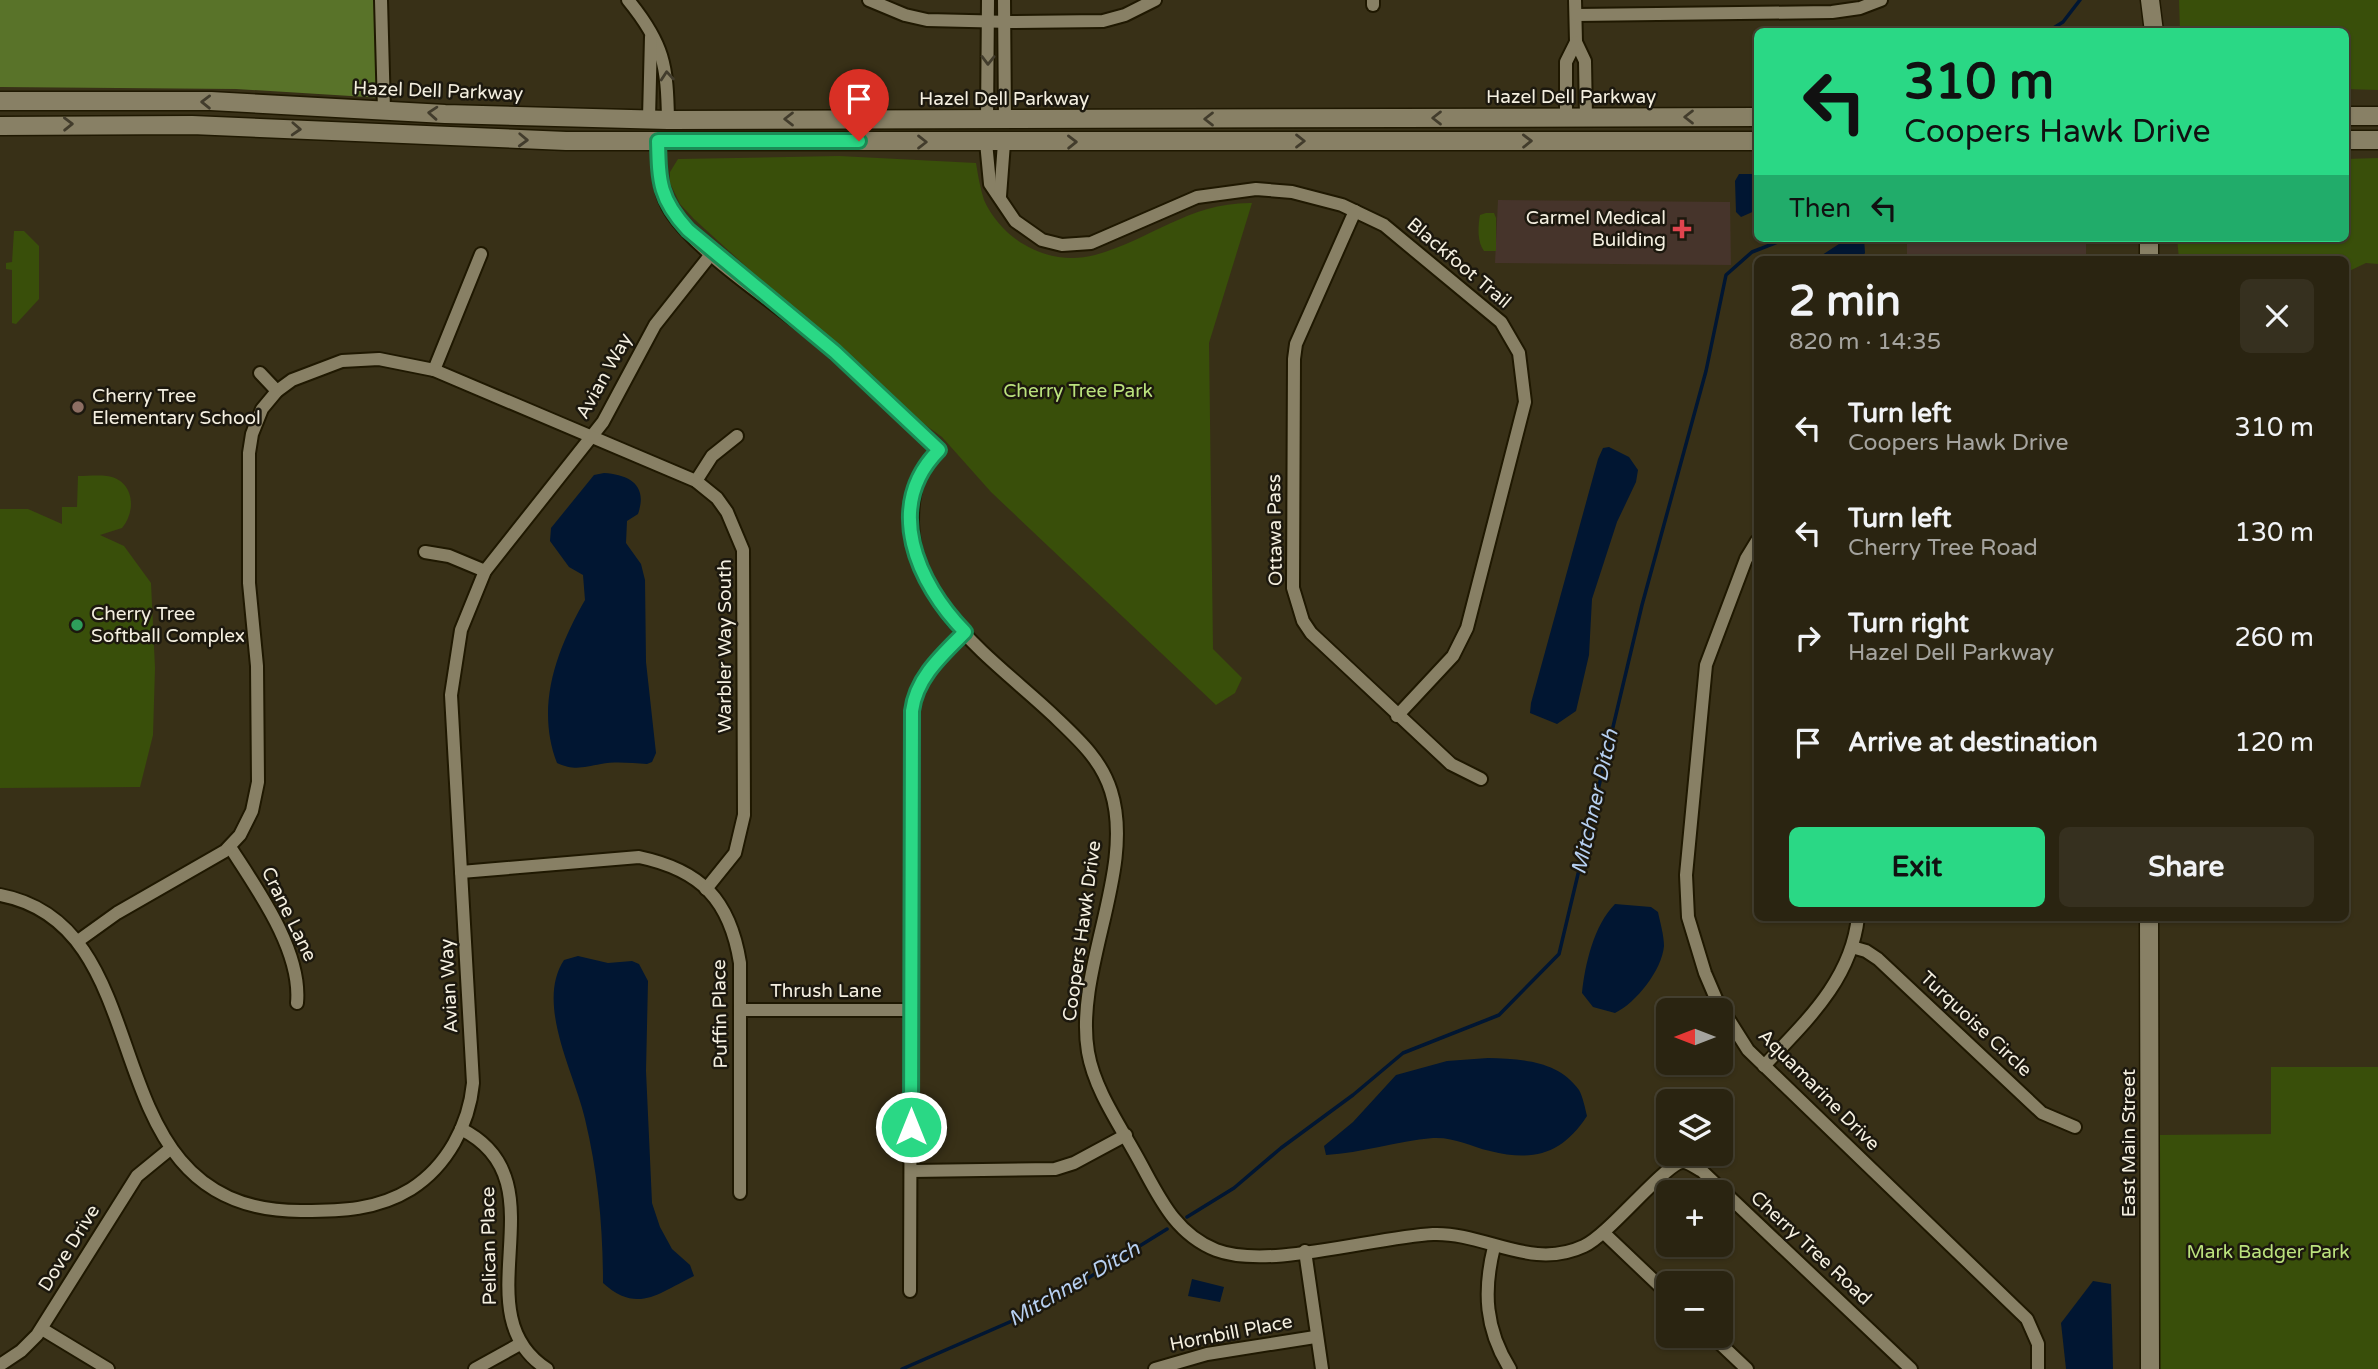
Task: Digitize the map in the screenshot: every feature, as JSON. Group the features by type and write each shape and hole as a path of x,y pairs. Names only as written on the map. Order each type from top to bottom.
{"main road":[{"path":"2147,28 2150,5"},
{"path":"2150,5 2153,28"},
{"name":"Hazel Dell Parkway","path":"0,101 211,102 668,120 1754,117"},
{"path":"2349,116 2378,116"},
{"path":"0,126 192,125 470,138 658,141 1754,141"},
{"path":"2349,140 2378,140"},
{"name":"East Main Street","path":"2149,921 2150,1369"}],"street":[{"path":"381,0 384,110"},
{"path":"628,0 665,61 668,120"},
{"path":"869,0 916,18 996,22 1103,21 1125,15 1154,0"},
{"path":"988,0 996,22 996,120"},
{"path":"996,22 1004,0"},
{"path":"1575,0 1576,42 1585,61 1586,118"},
{"path":"1576,15 1832,12 1860,8 1881,0"},
{"path":"649,118 651,37"},
{"path":"1566,118 1566,62 1576,42"},
{"path":"658,141 662,196 672,214 712,253"},
{"name":"Blackfoot Trail","path":"995,142 990,184 1000,196 1008,213 1025,230 1062,245 1091,243 1179,203 1238,191 1292,192 1325,199 1355,211 1406,241 1501,322 1519,353 1525,386 1521,421 1461,643 1397,716"},
{"name":"Ottawa Pass","path":"1355,211 1296,344 1293,588 1297,606 1310,632 1451,765 1481,779"},
{"name":"Avian Way","path":"0,895 40,910 78,941 94,970 170,1149 203,1184 237,1203 276,1211 349,1210 387,1201 419,1184 441,1163 461,1129 471,1096 473,1072 452,678 461,629 485,571 603,422 655,325 712,253"},
{"name":"Coopers Hawk Drive","path":"712,253 835,352 939,450 916,478 913,495 914,546 925,582 937,602 965,632 1084,744 1104,772 1117,814 1115,848 1087,1007 1087,1043 1100,1090 1163,1204 1178,1225 1197,1241 1240,1256 1305,1251 1438,1234 1539,1255 1558,1254 1585,1246 1605,1234 1665,1170 1673,1166"},
{"path":"434,370 481,254"},
{"name":"Warbler Way South","path":"277,391 307,372 361,358 400,361 434,370 696,481 716,498 737,529 745,570 744,815 735,853 706,888"},
{"path":"78,941 117,913 230,847 248,822 258,782 257,655 249,583 250,443 262,409 277,391 260,373"},
{"path":"696,481 712,456 737,436"},
{"name":"Aquamarine Drive","path":"1754,546 1746,559 1706,665 1686,875 1688,916 1704,973 1734,1031 1764,1066 2027,1319 2038,1344 2038,1369"},
{"path":"425,552 449,555 485,571"},
{"path":"910,1291 914,699 925,675 965,632"},
{"name":"Crane Lane","path":"230,847 253,878 297,973 297,1003"},
{"name":"Puffin Place","path":"461,872 639,857 666,863 706,888 726,912 735,934 740,963 740,1193"},
{"path":"1764,1066 1825,1000 1844,968 1857,921"},
{"name":"Turquoise Circle","path":"1852,947 1878,959 2042,1113 2075,1127"},
{"name":"Thrush Lane","path":"740,1010 912,1010"},
{"name":"Pelican Place","path":"461,1129 490,1147 507,1178 511,1208 509,1308 520,1344"},
{"path":"911,1171 1055,1169 1074,1163 1126,1135"},
{"name":"Dove Drive","path":"0,1365 22,1351 41,1329 133,1182 147,1166 170,1149"},
{"name":"Cherry Tree Road","path":"1690,1166 1702,1171 1911,1369"},
{"path":"1605,1234 1656,1283"},
{"path":"1494,1247 1488,1274 1487,1310 1495,1341 1510,1369"},
{"path":"1305,1251 1315,1337 1322,1369"},
{"path":"41,1329 108,1369"},
{"name":"Hornbill Place","path":"1155,1369 1207,1353 1315,1337"},
{"path":"475,1369 520,1344 547,1369"},
{"path":"1725,1348 1747,1369"}],"shaded area":[{"path":"1498,200 1730,202 1731,265 1495,263"},
{"path":"1907,242 2086,242 2086,256 1907,256"}],"green space":[{"path":"0,0 381,0 383,98 236,89 0,87"},
{"path":"2179,0 2378,0 2378,90 2349,89 2349,28 2180,28"},
{"name":"Cherry Tree Park","path":"839,156 976,163 984,200 1003,228 1030,248 1061,257 1095,255 1190,215 1230,204 1252,203 1209,343 1213,649 1242,678 1235,693 1216,705 991,492 942,437 898,405 694,219 680,204 670,183 670,172 678,159"},
{"path":"2378,158 2378,264 2366,263 2349,271 2349,256 2179,256 2177,242 2349,242 2349,159"},
{"path":"1494,213 1496,218 1496,251 1484,251 1480,243 1480,215"},
{"path":"14,231 24,231 39,246 39,299 16,324 12,323 12,270 6,269 6,263 12,262"},
{"name":"Cherry Tree Softball Complex","path":"78,476 107,476 123,483 128,489 131,505 127,521 122,528 100,535 124,546 151,583 155,668 153,735 140,787 0,788 0,509 28,509 62,524 62,507 77,507"},
{"name":"Mark Badger Park","path":"2271,1067 2378,1067 2378,1369 2158,1369 2157,1135 2271,1134"}],"water":[{"path":"1739,174 1754,174 1754,211 1741,217 1736,212 1735,181"},
{"path":"1842,242 1864,242 1863,256 1821,256"},
{"path":"1609,447 1629,457 1638,470 1636,482 1617,522 1592,599 1589,655 1576,711 1557,724 1530,713 1531,703 1598,459 1603,448"},
{"path":"604,473 629,479 641,496 638,514 627,521 626,543 641,564 645,580 646,662 656,753 652,762 647,764 624,762 574,768 557,763 548,720 552,678 558,658 585,600 583,575 569,567 550,541 551,528 594,475"},
{"path":"1615,904 1651,907 1658,912 1664,946 1647,985 1631,1002 1615,1013 1593,1007 1582,993 1585,970 1596,934"},
{"path":"578,956 608,963 632,961 639,964 648,981 646,1071 652,1203 660,1227 672,1249 690,1265 694,1276 649,1297 627,1298 603,1283 601,1221 593,1160 585,1119 555,1018 556,978 564,960"},
{"path":"1488,1058 1538,1063 1560,1072 1579,1090 1587,1116 1557,1147 1533,1155 1506,1154 1455,1140 1433,1138 1326,1155 1324,1146 1353,1122 1396,1075 1447,1061"},
{"path":"1192,1279 1224,1287 1220,1302 1188,1296"},
{"path":"2093,1281 2111,1284 2113,1369 2066,1369 2061,1323"}],"waterway":[{"name":"Mitchner Ditch","path":"2053,28 2063,22 2080,0"},
{"name":"Mitchner Ditch","path":"1187,1217 1234,1188 1403,1053 1499,1015 1559,954 1642,605 1706,371 1726,275 1752,252 1778,242"},
{"name":"Mitchner Ditch","path":"902,1369 1035,1311 1167,1229"}],"place":[{"name":"Carmel Medical Building","path":"1682,229"},
{"name":"Cherry Tree Elementary School","path":"78,407"},
{"name":"Cherry Tree Softball Complex","path":"77,625"}],"route":[{"path":"859,141 658,141 659,178 662,196 672,214 688,230 712,253 835,352 939,450 916,478 912,523 914,546 925,582 943,610 965,632 925,675 914,699 912,711 911,1127"}]}
